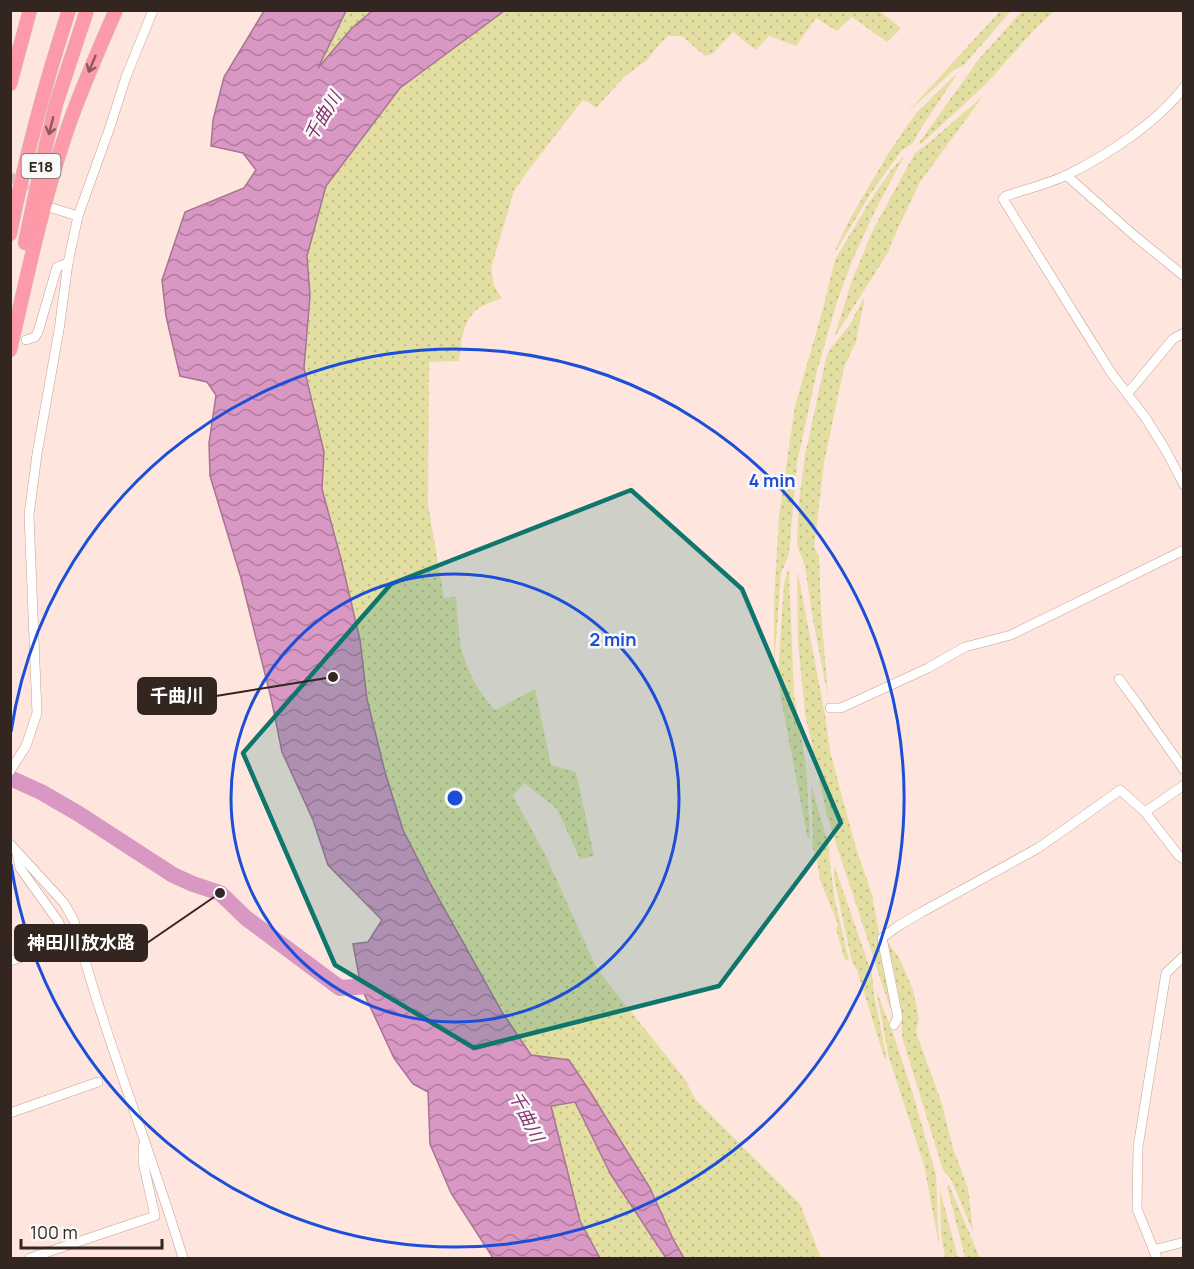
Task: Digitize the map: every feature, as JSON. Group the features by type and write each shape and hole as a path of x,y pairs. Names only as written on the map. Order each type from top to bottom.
{"highway":[{"path":"10,84 30,10"},
{"name":"E18","path":"10,234 28,148 69,10"},
{"name":"E18","path":"10,326 45,149 87,10"},
{"path":"10,350 49,187 79,96 116,10"}],"street":[{"path":"10,771 27,746 37,713 29,515 37,454 60,330 68,263 78,216 126,77 153,10"},
{"path":"1184,87 1137,132 1097,159 1066,175 1003,199 1112,374 1145,417 1184,485"},
{"path":"1066,175 1184,276"},
{"path":"52,208 78,216"},
{"path":"26,340 35,337 38,332 57,267 68,263"},
{"path":"1128,393 1173,339 1184,333"},
{"path":"830,708 842,708 928,668 965,647 1011,635 1184,550"},
{"path":"1119,679 1184,771"},
{"path":"1145,812 1184,785"},
{"path":"894,1025 898,1018 882,938 922,912 1038,848 1120,790 1145,812 1179,856 1184,859"},
{"path":"10,961 62,942 63,933 58,921 20,868 13,847"},
{"path":"13,847 63,903 74,921 112,1049 183,1258"},
{"path":"1184,956 1166,973 1138,1147 1137,1209 1155,1254 1184,1242"},
{"path":"10,1113 98,1082"},
{"path":"30,1258 155,1216 143,1162 143,1138"}],"highlighted area":[{"path":"631,490 742,589 841,823 719,986 474,1048 335,965 243,753 391,584"}],"shaded area":[{"path":"878,10 901,28 887,42 852,17 837,31 816,18 796,46 769,36 756,50 733,32 712,54 705,56 682,36 668,36 647,60 625,76 596,108 587,101 582,101 514,191 491,268 494,285 501,298 475,311 467,322 459,361 429,362 428,505 444,598 456,597 460,641 465,662 476,684 495,710 535,689 551,765 576,772 594,856 580,859 557,809 524,783 513,796 544,852 597,969 684,1078 696,1100 800,1204 821,1258 684,1258 589,1090 531,1055 502,1012 403,830 385,772 367,699 360,640 322,489 324,452 304,368 310,296 307,256 326,186 400,88 504,11"},
{"path":"1001,10 1011,11 963,66 955,69 906,114"},
{"path":"346,11 372,11 352,28 316,70"},
{"path":"1022,11 1054,11 987,83 921,144 919,143 979,59"},
{"path":"955,75 913,143 902,150 871,193 836,251 851,217 888,154 916,113"},
{"path":"984,95 920,182 889,251 834,338 852,280 874,228 915,153"},
{"path":"904,156 852,261 837,302 817,371 797,463 789,554 781,574 774,666 774,603 779,516 795,406 835,260 868,204"},
{"path":"865,296 856,342 844,367 824,463 814,547 819,556 828,697 805,566 797,545 799,501 805,455 826,358 830,349 849,326"},
{"path":"787,571 789,571 794,694 806,765 810,834 808,840 778,672 784,584"},
{"path":"797,574 831,755 856,848 872,895 893,1009 890,1008 827,816 805,713 798,642"},
{"path":"811,785 830,850 835,900 849,961 845,960 836,929 838,924 820,880 816,855 812,846"},
{"path":"834,865 872,974 887,1060 884,1057 857,970 852,962 834,878"},
{"path":"887,941 900,959 913,990 919,1019 916,1032 942,1104 953,1149 968,1188 973,1232 951,1179 943,1170 902,1037 900,1001"},
{"path":"876,990 913,1094 936,1175 939,1245 924,1165 889,1058"},
{"path":"576,1102 611,1175 666,1258 600,1258 580,1221 551,1105"},
{"path":"949,1185 980,1258 965,1258 947,1186"},
{"path":"940,1190 958,1258 945,1258 941,1233"}],"water":[{"path":"264,11 346,11 318,68 352,28 372,11 504,11 400,88 326,186 307,256 310,296 304,368 324,452 322,489 360,640 367,699 385,772 403,830 502,1012 531,1055 569,1060 650,1188 684,1258 666,1258 611,1175 575,1102 551,1106 580,1221 600,1258 493,1258 451,1193 430,1144 428,1092 413,1084 394,1058 361,987 353,944 368,942 382,920 328,865 313,820 282,752 241,578 210,476 209,443 216,395 207,382 180,376 166,316 162,280 185,212 244,188 256,170 243,153 211,146 213,120 224,77"}],"waterway":[{"path":"10,778 41,792 79,814 173,875 220,893 246,918 340,988 384,985"}],"tunnel":[{"path":"10,176 38,198"}],"place":[{"name":"千曲川","path":"333,677"},
{"name":"神田川放水路","path":"220,893"}]}
